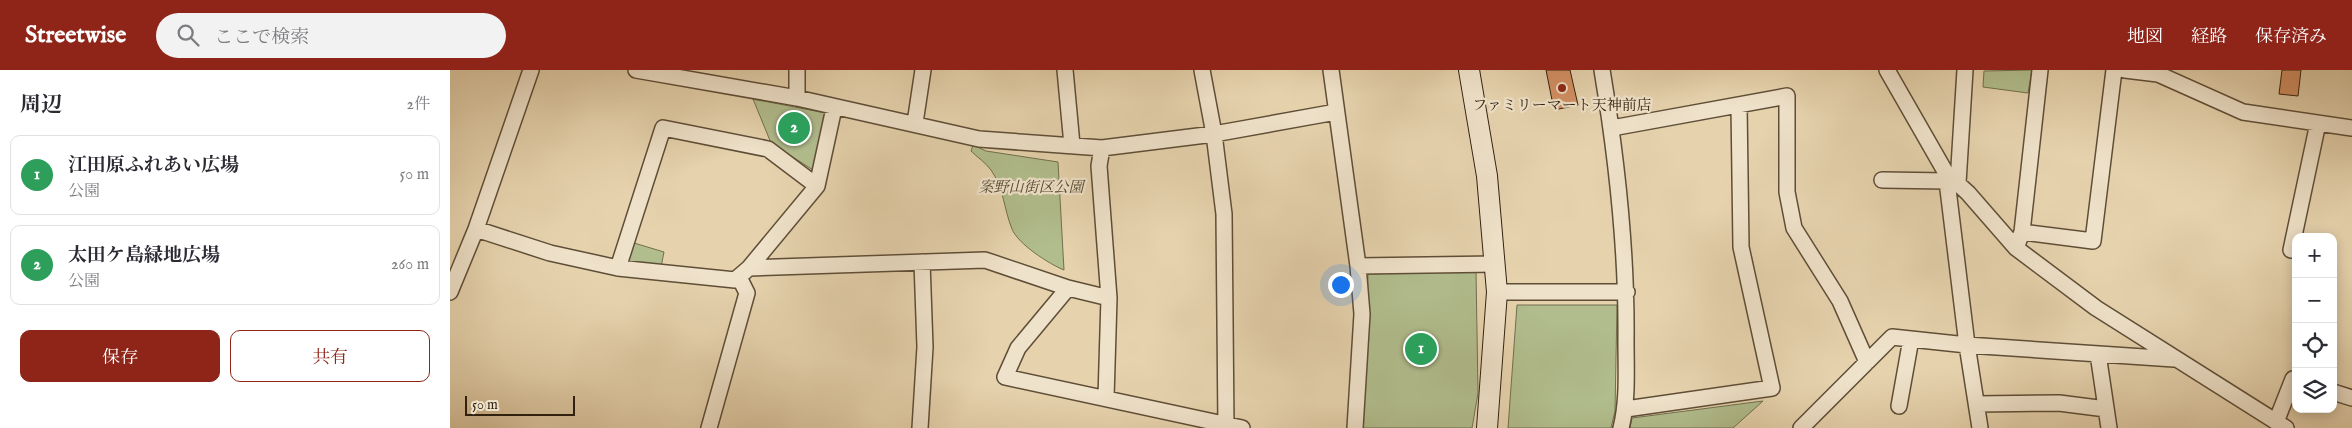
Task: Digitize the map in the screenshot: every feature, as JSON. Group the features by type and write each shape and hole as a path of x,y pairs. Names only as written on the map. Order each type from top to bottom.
{"street":[{"path":"450,292 476,229 531,70"},
{"path":"636,70 797,98 834,108 915,123 979,139 1102,148 1214,134 1336,112"},
{"path":"797,70 797,98"},
{"path":"915,123 923,70"},
{"path":"1065,70 1072,145"},
{"path":"1202,70 1214,134 1224,214 1226,427"},
{"path":"1330,70 1358,266 1362,314 1355,428"},
{"path":"1469,70 1487,176 1496,264 1497,292 1487,428"},
{"path":"1602,70 1612,128 1627,292 1626,409 1621,428"},
{"path":"1887,70 1950,179 2016,248 2096,308 2281,425 2292,383"},
{"path":"1965,70 1950,179 1967,344 1980,428"},
{"path":"2016,248 2022,232 2040,70"},
{"path":"2022,232 2093,241 2114,70"},
{"path":"2125,70 2158,72 2243,112 2352,128"},
{"path":"1612,128 1787,96 1787,192 1794,228 1840,301 1867,362"},
{"path":"1626,409 1772,388 1742,247 1739,105"},
{"path":"476,229 550,253 618,268 735,280 744,273 817,186 834,108"},
{"path":"2291,250 2318,123"},
{"path":"618,268 663,128 768,149 817,186"},
{"path":"1102,148 1099,166 1109,298 1106,398"},
{"path":"1882,180 1950,179"},
{"path":"744,273 985,260 1068,288 1109,298"},
{"path":"920,428 924,347 922,262"},
{"path":"1358,266 1496,264"},
{"path":"709,428 747,293 744,273"},
{"path":"1068,288 1018,348 1005,377 1106,398 1226,427 1242,428"},
{"path":"1497,292 1627,292"},
{"path":"1802,428 1892,337 2176,360"},
{"path":"1899,406 1911,339"},
{"path":"2098,354 2109,428"},
{"path":"2337,393 2352,398"},
{"path":"1977,404 2059,403 2106,409"}],"green space":[{"path":"2032,70 2028,93 1983,87 1984,71"},
{"path":"753,99 826,113 813,170 771,143"},
{"name":"案野山街区公園","path":"973,145 986,151 1058,162 1064,270 1035,253 1015,235 1009,222 999,184 987,165 971,151"},
{"path":"634,243 664,252 661,267 628,263"},
{"path":"1476,271 1478,393 1472,428 1362,428 1368,274"},
{"path":"1517,305 1617,305 1615,411 1611,428 1508,428"},
{"path":"1763,401 1733,428 1630,428 1632,418"}],"building":[{"name":"ファミリーマート天神前店","path":"1546,70 1570,70 1578,105 1554,110"},
{"path":"2282,70 2301,70 2298,96 2279,94"}],"place":[{"name":"ファミリーマート天神前店","path":"1562,88"},
{"name":"太田ケ島緑地広場","path":"794,128"},
{"name":"江田原ふれあい広場","path":"1421,349"}]}
